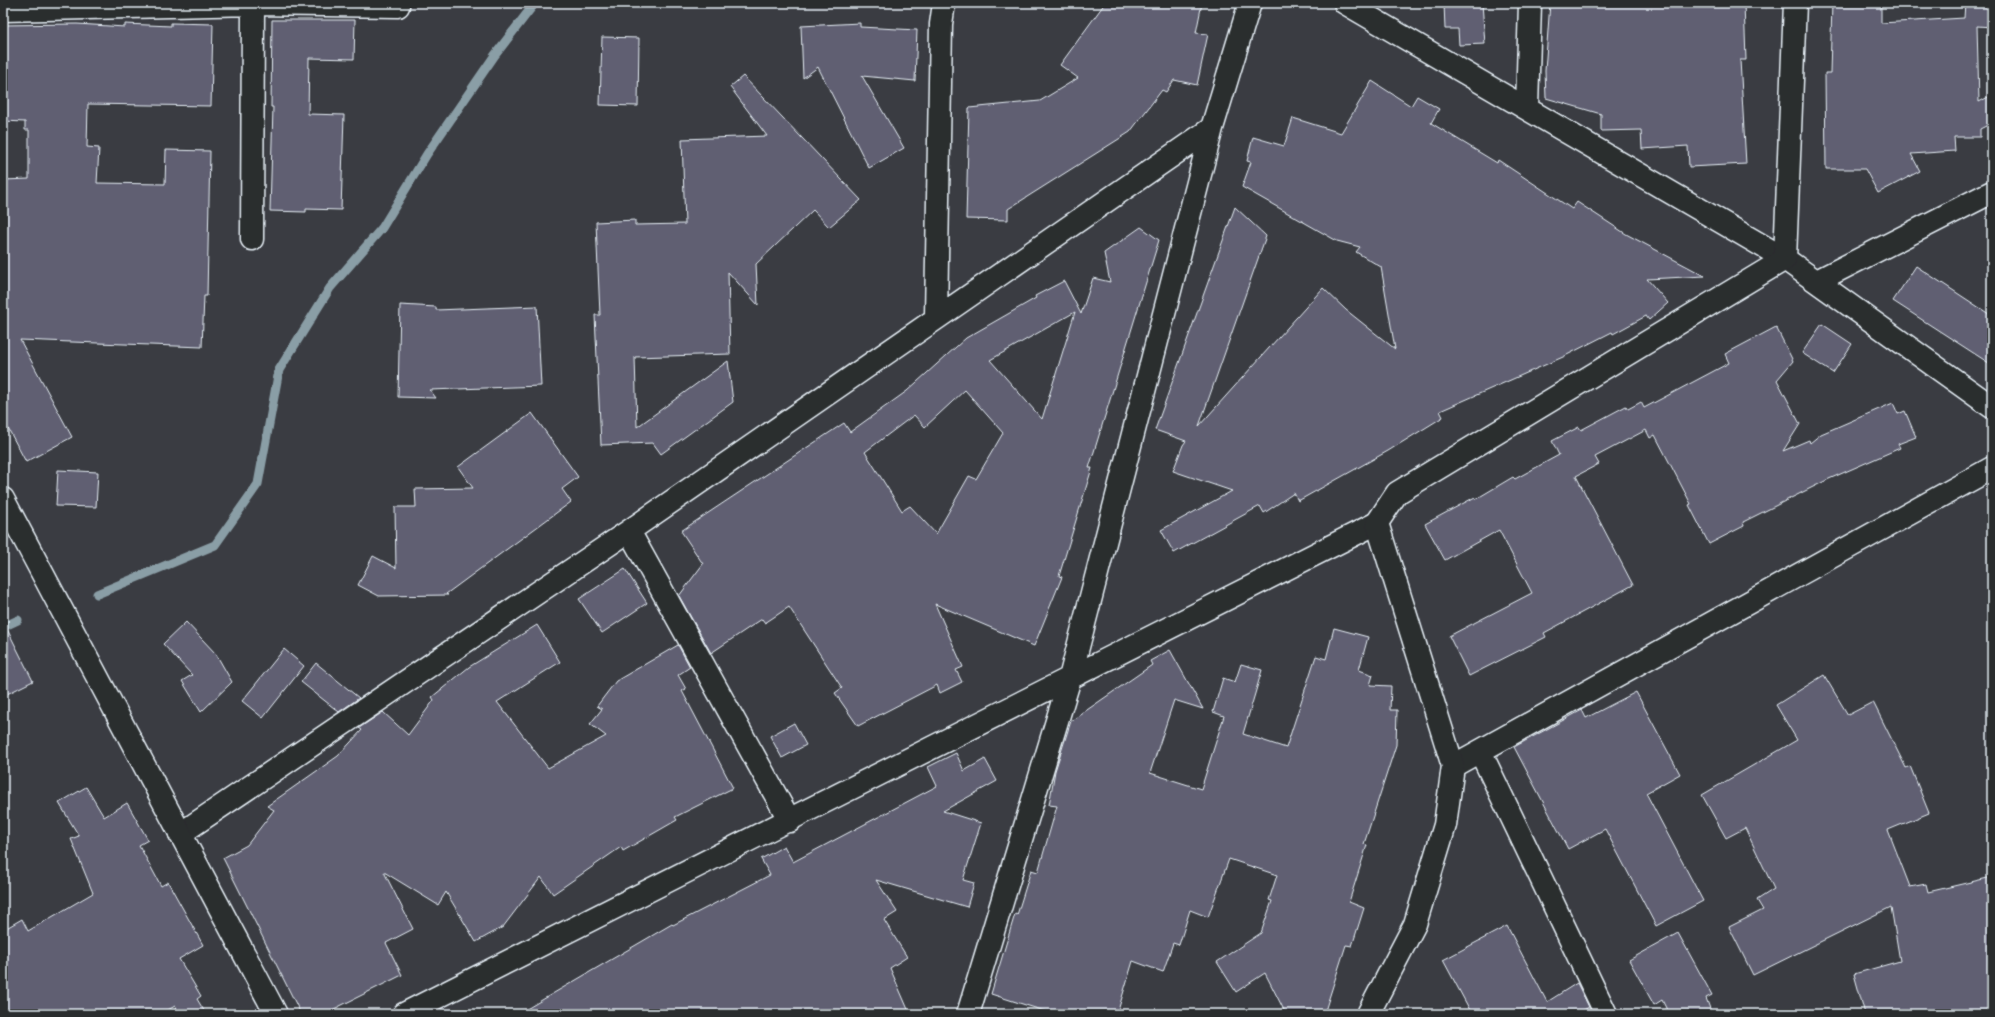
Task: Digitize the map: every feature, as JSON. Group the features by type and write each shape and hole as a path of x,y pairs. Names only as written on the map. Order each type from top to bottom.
{"street":[{"path":"936,317 941,24 944,3"},
{"path":"968,1014 1070,678 1212,128 1250,3"},
{"path":"1345,3 1784,259 1817,281 1992,407"},
{"path":"1527,108 1530,3"},
{"path":"1784,259 1795,3"},
{"path":"252,238 253,4"},
{"path":"3,10 253,4 398,6"},
{"path":"180,834 629,531 936,317 1212,128"},
{"path":"1817,281 1992,192"},
{"path":"404,1014 790,821 1377,523 1397,493 1784,259"},
{"path":"1454,766 1992,468"},
{"path":"3,499 276,1014"},
{"path":"1368,1014 1415,924 1445,825 1454,766 1377,523"},
{"path":"629,531 790,821"},
{"path":"1480,752 1606,1014"}],"building":[{"path":"1105,3 1202,3 1196,33 1208,34 1197,85 1174,80 1166,92 1162,90 1130,132 1008,209 1008,220 966,219 969,108 1040,101 1078,78 1060,65"},
{"path":"1444,3 1482,3 1485,44 1459,45 1458,29 1445,29"},
{"path":"1550,3 1744,3 1746,60 1740,60 1746,164 1689,167 1688,146 1642,149 1641,130 1601,131 1601,114 1546,98 1545,71"},
{"path":"1832,3 1881,3 1881,23 1964,18 1965,3 1992,3 1992,27 1977,26 1979,102 1992,95 1992,123 1980,129 1980,137 1954,137 1955,151 1911,154 1920,171 1878,193 1865,169 1826,169 1825,73 1830,73"},
{"path":"272,20 355,20 354,59 309,58 308,114 344,115 341,210 306,209 306,212 270,211 273,107 271,107"},
{"path":"171,23 213,24 211,106 88,104 87,147 99,148 97,183 165,184 166,150 210,151 207,296 204,296 202,347 20,340 72,437 26,462 3,419 3,180 29,179 29,130 25,130 25,122 3,121 3,25 77,24 125,27 125,24 171,26"},
{"path":"860,23 860,27 917,30 915,81 862,76 904,148 869,168 818,67 803,78 801,26"},
{"path":"602,37 639,38 638,106 600,105"},
{"path":"743,76 861,200 829,227 813,210 756,264 758,305 728,272 730,354 635,357 637,427 728,361 733,402 661,454 653,443 601,445 595,315 600,315 596,222 635,220 635,225 685,224 682,139 767,136 730,87"},
{"path":"1372,81 1411,106 1417,96 1439,109 1431,123 1497,163 1498,160 1572,209 1577,202 1626,234 1705,276 1647,279 1668,303 1649,320 1646,316 1613,334 1612,332 1563,357 1440,411 1443,417 1388,451 1298,501 1294,493 1264,513 1260,506 1174,553 1161,530 1232,491 1173,471 1186,441 1155,430 1235,207 1266,236 1199,426 1323,288 1346,310 1395,349 1381,267 1356,252 1360,247 1337,241 1242,187 1251,162 1247,161 1253,137 1284,146 1293,118 1341,133"},
{"path":"1141,227 1159,240 1089,468 1092,468 1059,576 1062,577 1034,646 935,604 963,667 956,670 962,682 940,693 937,685 858,726 835,693 842,688 789,607 765,623 762,619 711,653 679,596 703,564 681,531 844,423 850,432 907,391 966,338 1036,298 1035,296 1064,281 1081,314 1093,278 1110,282 1104,253","holes":["1075,312 1042,419 990,360","965,390 1003,433 976,479 969,476 936,534 910,506 902,511 865,452 914,415 925,427"]},
{"path":"1916,266 1992,316 1992,365 1893,301"},
{"path":"400,305 436,307 436,310 537,306 541,386 430,390 436,398 398,397"},
{"path":"1822,324 1852,344 1833,373 1802,353"},
{"path":"1776,327 1793,361 1777,380 1800,424 1783,451 1809,440 1810,443 1821,434 1893,403 1898,414 1905,411 1916,437 1898,444 1900,448 1829,479 1743,522 1744,526 1709,544 1689,505 1691,504 1655,435 1650,438 1646,430 1595,457 1599,464 1576,476 1633,585 1544,633 1546,637 1469,676 1449,636 1532,593 1499,530 1445,560 1425,524 1475,497 1476,499 1513,477 1515,479 1559,455 1552,441 1579,427 1581,430 1626,406 1628,409 1641,402 1644,408 1729,363 1725,354"},
{"path":"532,413 578,477 562,489 571,502 446,594 448,595 379,596 358,585 373,556 396,568 395,507 416,507 415,489 473,488 458,467"},
{"path":"58,470 98,472 96,507 56,506"},
{"path":"625,569 647,603 602,633 579,599"},
{"path":"3,621 33,681 3,696"},
{"path":"186,622 216,654 232,682 201,712 182,681 192,675 163,644"},
{"path":"537,625 560,662 497,702 548,768 606,736 590,724 602,709 597,706 616,681 678,645 690,667 678,675 686,689 682,691 733,788 675,817 677,820 623,851 621,847 553,894 541,877 503,927 476,942 446,892 438,905 384,872 413,929 386,943 402,975 324,1014 301,1014 223,858 247,845 274,810 267,806 338,756 362,730 359,728 383,712 408,735 434,700 432,697 469,667"},
{"path":"1334,628 1368,637 1359,670 1373,675 1370,685 1391,686 1390,710 1397,710 1396,745 1364,844 1367,845 1349,902 1364,908 1352,946 1346,945 1324,1014 1286,1014 1265,973 1236,992 1217,962 1261,933 1272,901 1269,900 1277,875 1229,859 1208,917 1190,910 1179,945 1173,943 1163,972 1133,961 1117,1014 1054,1014 991,994 1015,914 1017,915 1031,870 1038,872 1057,806 1049,805 1055,771 1071,721 1152,665 1150,661 1170,650 1203,709 1174,700 1150,773 1201,789 1224,716 1213,712 1223,678 1235,682 1241,664 1262,670 1243,734 1286,748 1316,656 1326,659"},
{"path":"284,649 304,666 263,718 242,701"},
{"path":"316,663 359,698 339,712 301,682"},
{"path":"1824,675 1848,715 1873,702 1906,768 1910,766 1929,813 1888,830 1910,887 1926,884 1928,892 1992,877 1992,1014 1865,1014 1854,974 1900,961 1891,907 1753,975 1729,927 1763,910 1757,900 1774,889 1745,828 1726,838 1702,795 1797,740 1776,705"},
{"path":"1636,692 1680,774 1646,793 1703,901 1656,926 1605,829 1568,849 1514,747 1582,710 1586,718"},
{"path":"794,723 806,745 782,758 770,736"},
{"path":"956,753 964,771 985,759 997,781 943,811 981,823 963,880 974,883 967,907 876,880 897,912 884,920 907,957 890,968 910,1014 518,1014 672,924 673,925 770,875 761,859 784,846 793,862 937,786 928,767"},
{"path":"86,787 104,817 127,803 148,840 139,845 161,886 168,882 203,945 179,959 201,996 197,999 206,1014 179,1014 175,1006 161,1014 3,1014 3,930 22,919 28,931 93,893 71,839 79,836 59,803"},
{"path":"1507,926 1547,1002 1577,983 1589,1007 1577,1014 1472,1014 1443,960"},
{"path":"1678,933 1712,995 1706,998 1712,1014 1669,1014 1662,1000 1654,1005 1629,960"}],"waterway":[{"path":"97,594 215,545 258,484 279,370 330,288 382,228 427,154 495,55 535,3"},
{"path":"3,627 18,620"}]}
